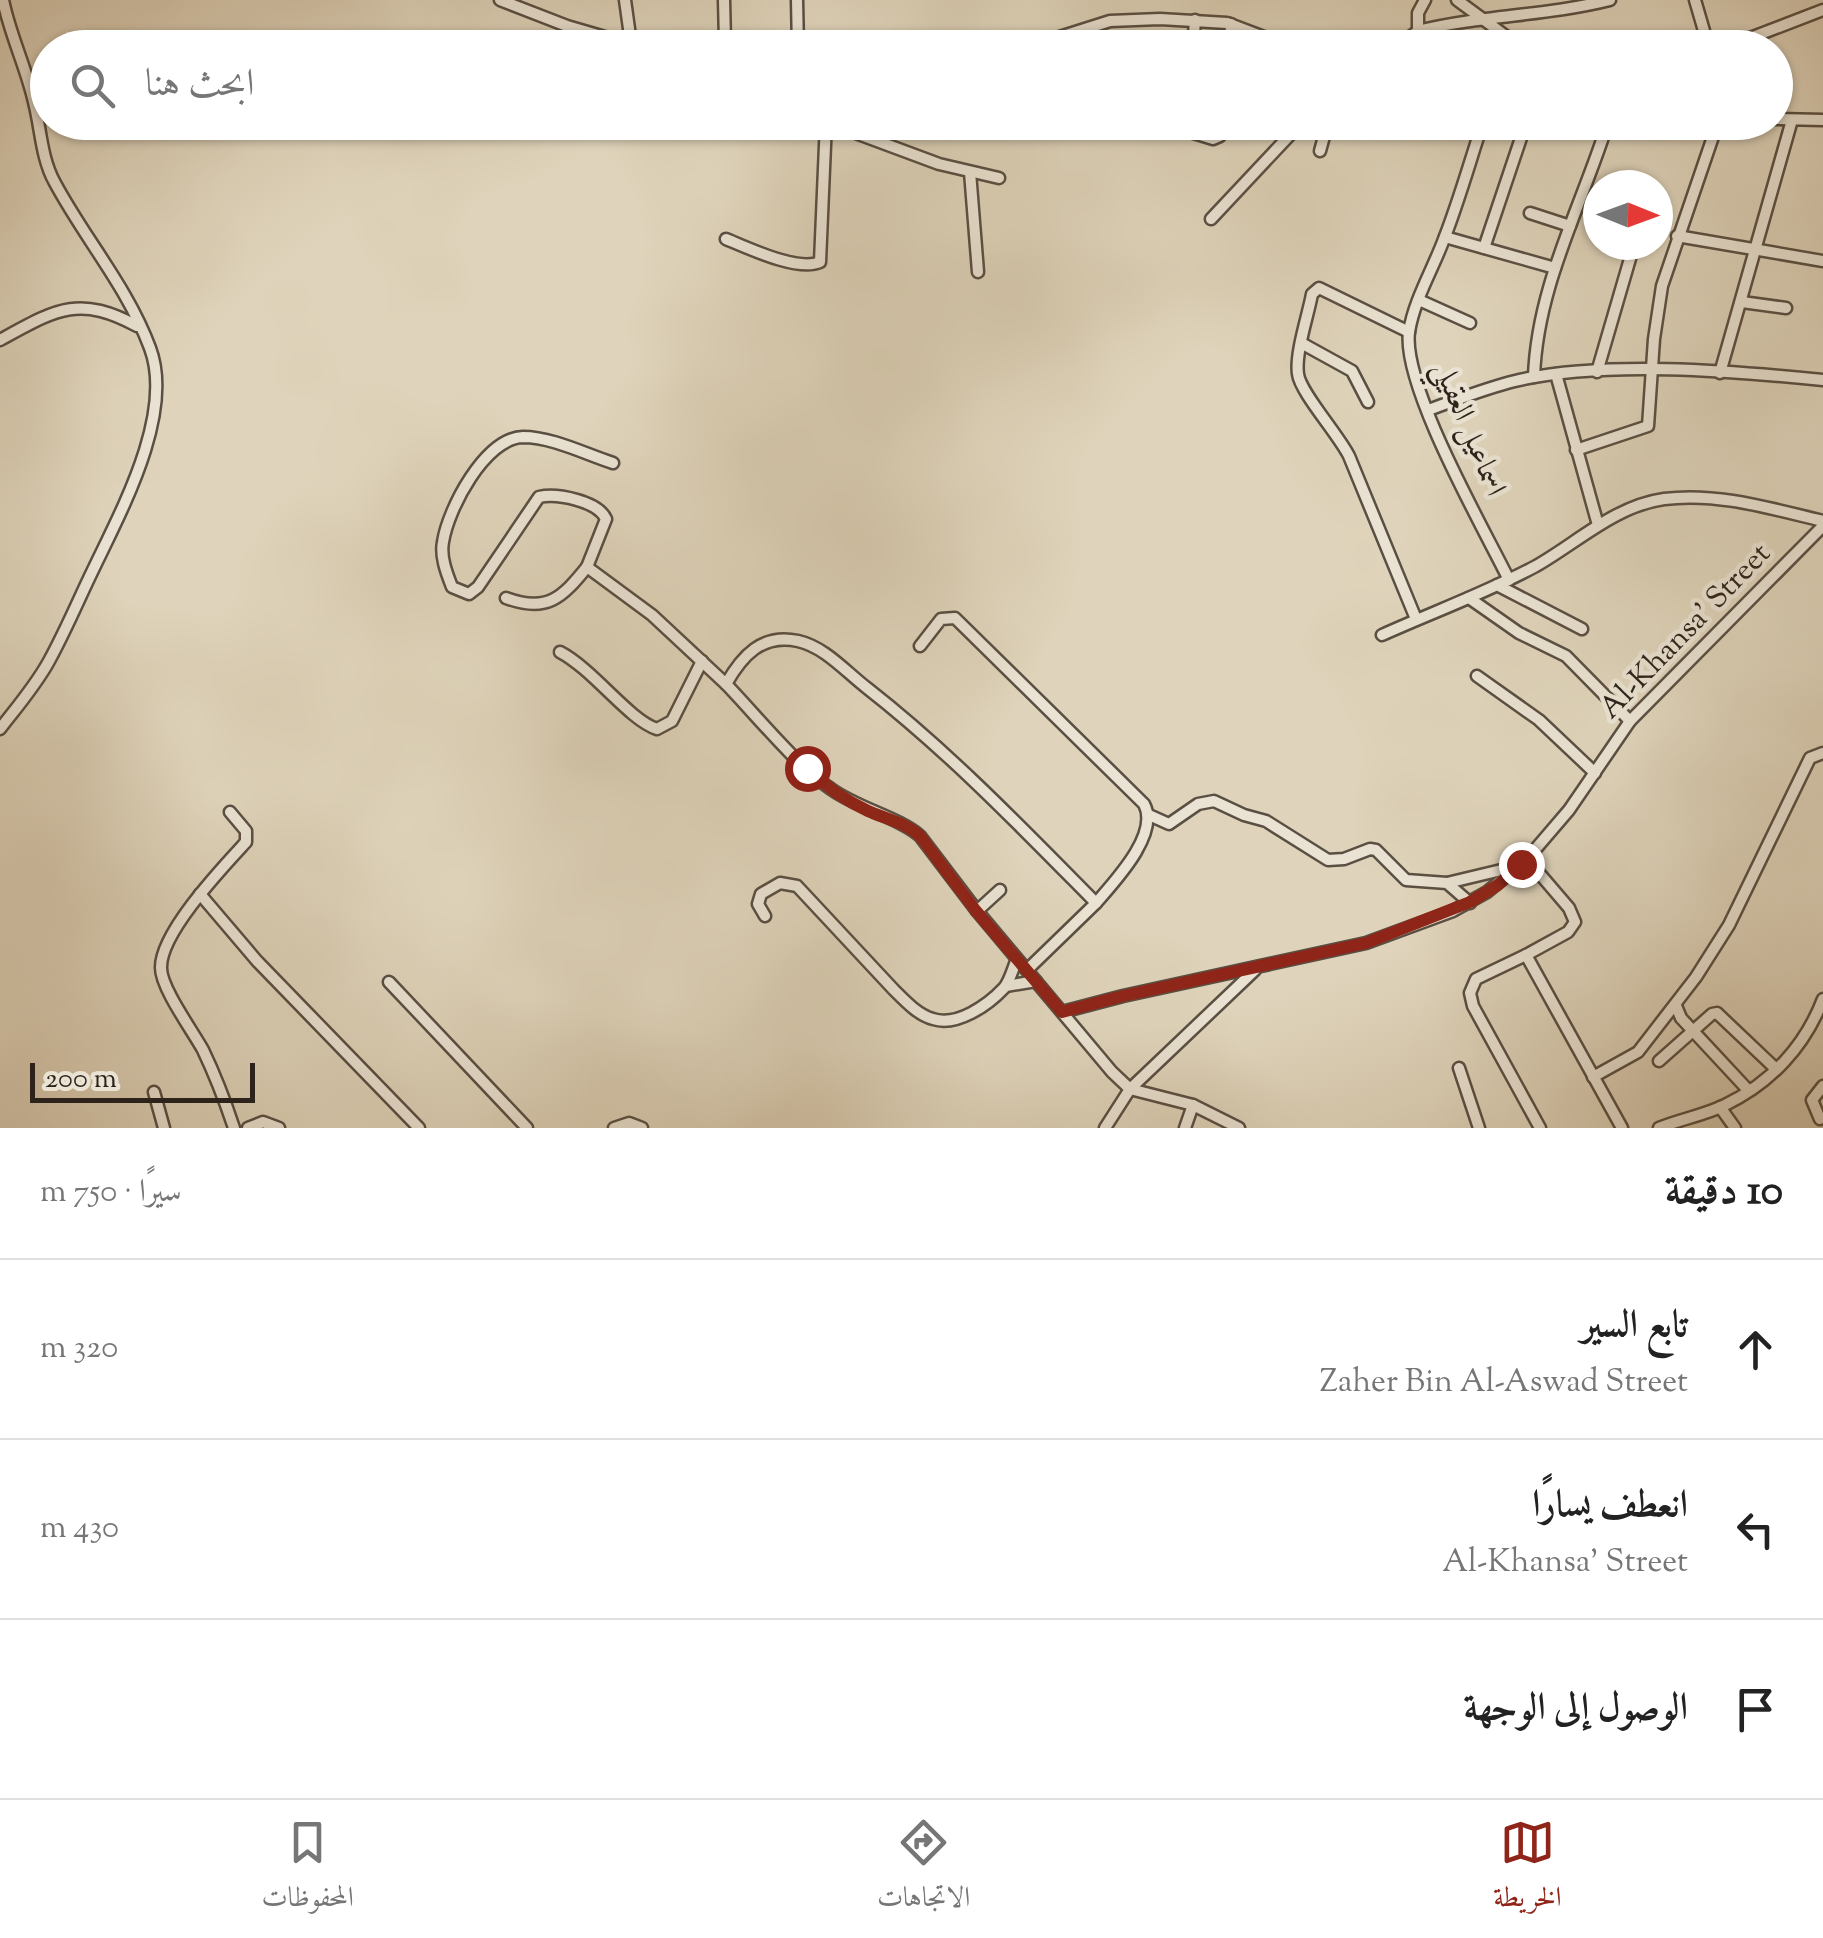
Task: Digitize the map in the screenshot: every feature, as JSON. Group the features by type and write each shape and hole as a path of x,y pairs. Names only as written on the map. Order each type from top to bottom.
{"street":[{"path":"3,0 30,91"},
{"path":"500,0 581,30"},
{"path":"626,0 630,30"},
{"path":"724,0 725,30"},
{"path":"795,30 797,0"},
{"path":"1418,30 1418,13 1425,0"},
{"path":"1457,0 1494,30"},
{"path":"1426,30 1479,17 1560,10 1610,0"},
{"path":"1696,0 1704,30"},
{"path":"1771,30 1823,10"},
{"path":"1194,20 1194,30"},
{"path":"1082,30 1110,21 1194,20 1232,24 1247,30"},
{"path":"1232,24 1232,30"},
{"path":"1793,120 1823,120"},
{"path":"0,729 48,663 135,479 156,390 152,350 111,271 54,182 41,140"},
{"path":"726,239 794,262 812,266 820,262 825,140"},
{"path":"878,140 998,178"},
{"path":"1211,219 1285,140"},
{"path":"1320,151 1323,140"},
{"name":"اسماعيل العقيلي","path":"1477,140 1409,332 1414,370 1428,410 1509,580"},
{"path":"1484,248 1520,140"},
{"path":"1534,377 1541,314 1601,140"},
{"path":"1576,450 1648,426 1658,304 1677,236 1712,140"},
{"path":"1720,373 1787,140"},
{"path":"970,172 978,272"},
{"path":"1530,214 1570,226"},
{"path":"1677,236 1823,261"},
{"path":"1445,237 1555,268"},
{"path":"1597,372 1630,260"},
{"path":"1409,332 1321,288 1312,294 1298,378 1341,439 1416,619"},
{"path":"1419,300 1470,323"},
{"path":"1742,302 1786,308"},
{"path":"0,340 54,311 74,306 96,308 140,327"},
{"path":"1302,344 1352,371 1368,402"},
{"path":"1428,410 1534,377 1556,374 1652,370 1823,380"},
{"path":"1556,374 1598,526"},
{"path":"506,598 531,606 547,603 572,585 588,567 605,515 593,506 552,496 536,500 478,587 469,594 452,587 442,544 462,494 484,458 500,444 521,437 613,463"},
{"path":"1382,635 1509,580 1641,504 1684,498 1730,500 1823,523"},
{"name":"Al-Khansa' Street","path":"1062,1012 1256,969 1312,952 1366,943 1470,902 1498,885 1524,862 1569,810 1630,721 1823,523"},
{"path":"588,567 702,661 823,784 849,802 916,832 976,911 1130,1090 1193,1105 1239,1128"},
{"path":"1497,586 1582,629"},
{"path":"1469,598 1518,634 1566,656 1630,721"},
{"path":"920,646 941,619 955,618 1144,804 1149,815 1148,828 1134,854 1096,903 1026,970"},
{"path":"726,684 751,648 773,641 800,641 845,669 975,780 1096,903"},
{"path":"560,652 588,670 648,726 660,730 672,721 702,661"},
{"path":"1476,676 1539,720 1594,773"},
{"path":"1594,1076 1638,1052 1676,1006 1728,925 1810,758 1823,753"},
{"path":"1149,815 1172,824 1198,804 1218,802 1266,821 1328,860 1344,859 1370,849 1381,854 1406,880 1447,883 1524,862 1569,908 1575,922 1568,932 1476,979 1470,996 1540,1128"},
{"path":"230,812 244,828 246,842 200,894 164,954 161,974 203,1051 234,1128"},
{"path":"765,916 758,904 762,894 780,883 797,886 894,990 934,1020 959,1018 1006,986 1036,981"},
{"path":"1447,883 1470,902"},
{"path":"976,911 1000,890"},
{"path":"200,894 257,960 420,1128"},
{"path":"1526,955 1622,1128"},
{"path":"1006,986 1016,959"},
{"path":"1105,1128 1130,1090 1256,969"},
{"path":"389,982 527,1128"},
{"path":"1659,1128 1720,1107 1776,1069 1816,1029 1823,999"},
{"path":"1676,1006 1692,1030 1748,1090"},
{"path":"1659,1061 1717,1013 1776,1069"},
{"path":"1459,1068 1479,1128"},
{"path":"1820,1119 1812,1100 1823,1086"},
{"path":"154,1092 164,1128"},
{"path":"1185,1128 1193,1105"},
{"path":"1720,1107 1734,1128"},
{"path":"248,1128 263,1122 279,1128"},
{"path":"614,1128 628,1123 642,1128"}],"route":[{"path":"807,768 849,802 920,836 976,911 1062,1012 1256,969 1312,952 1366,943 1470,902 1498,885 1521,864"}]}
